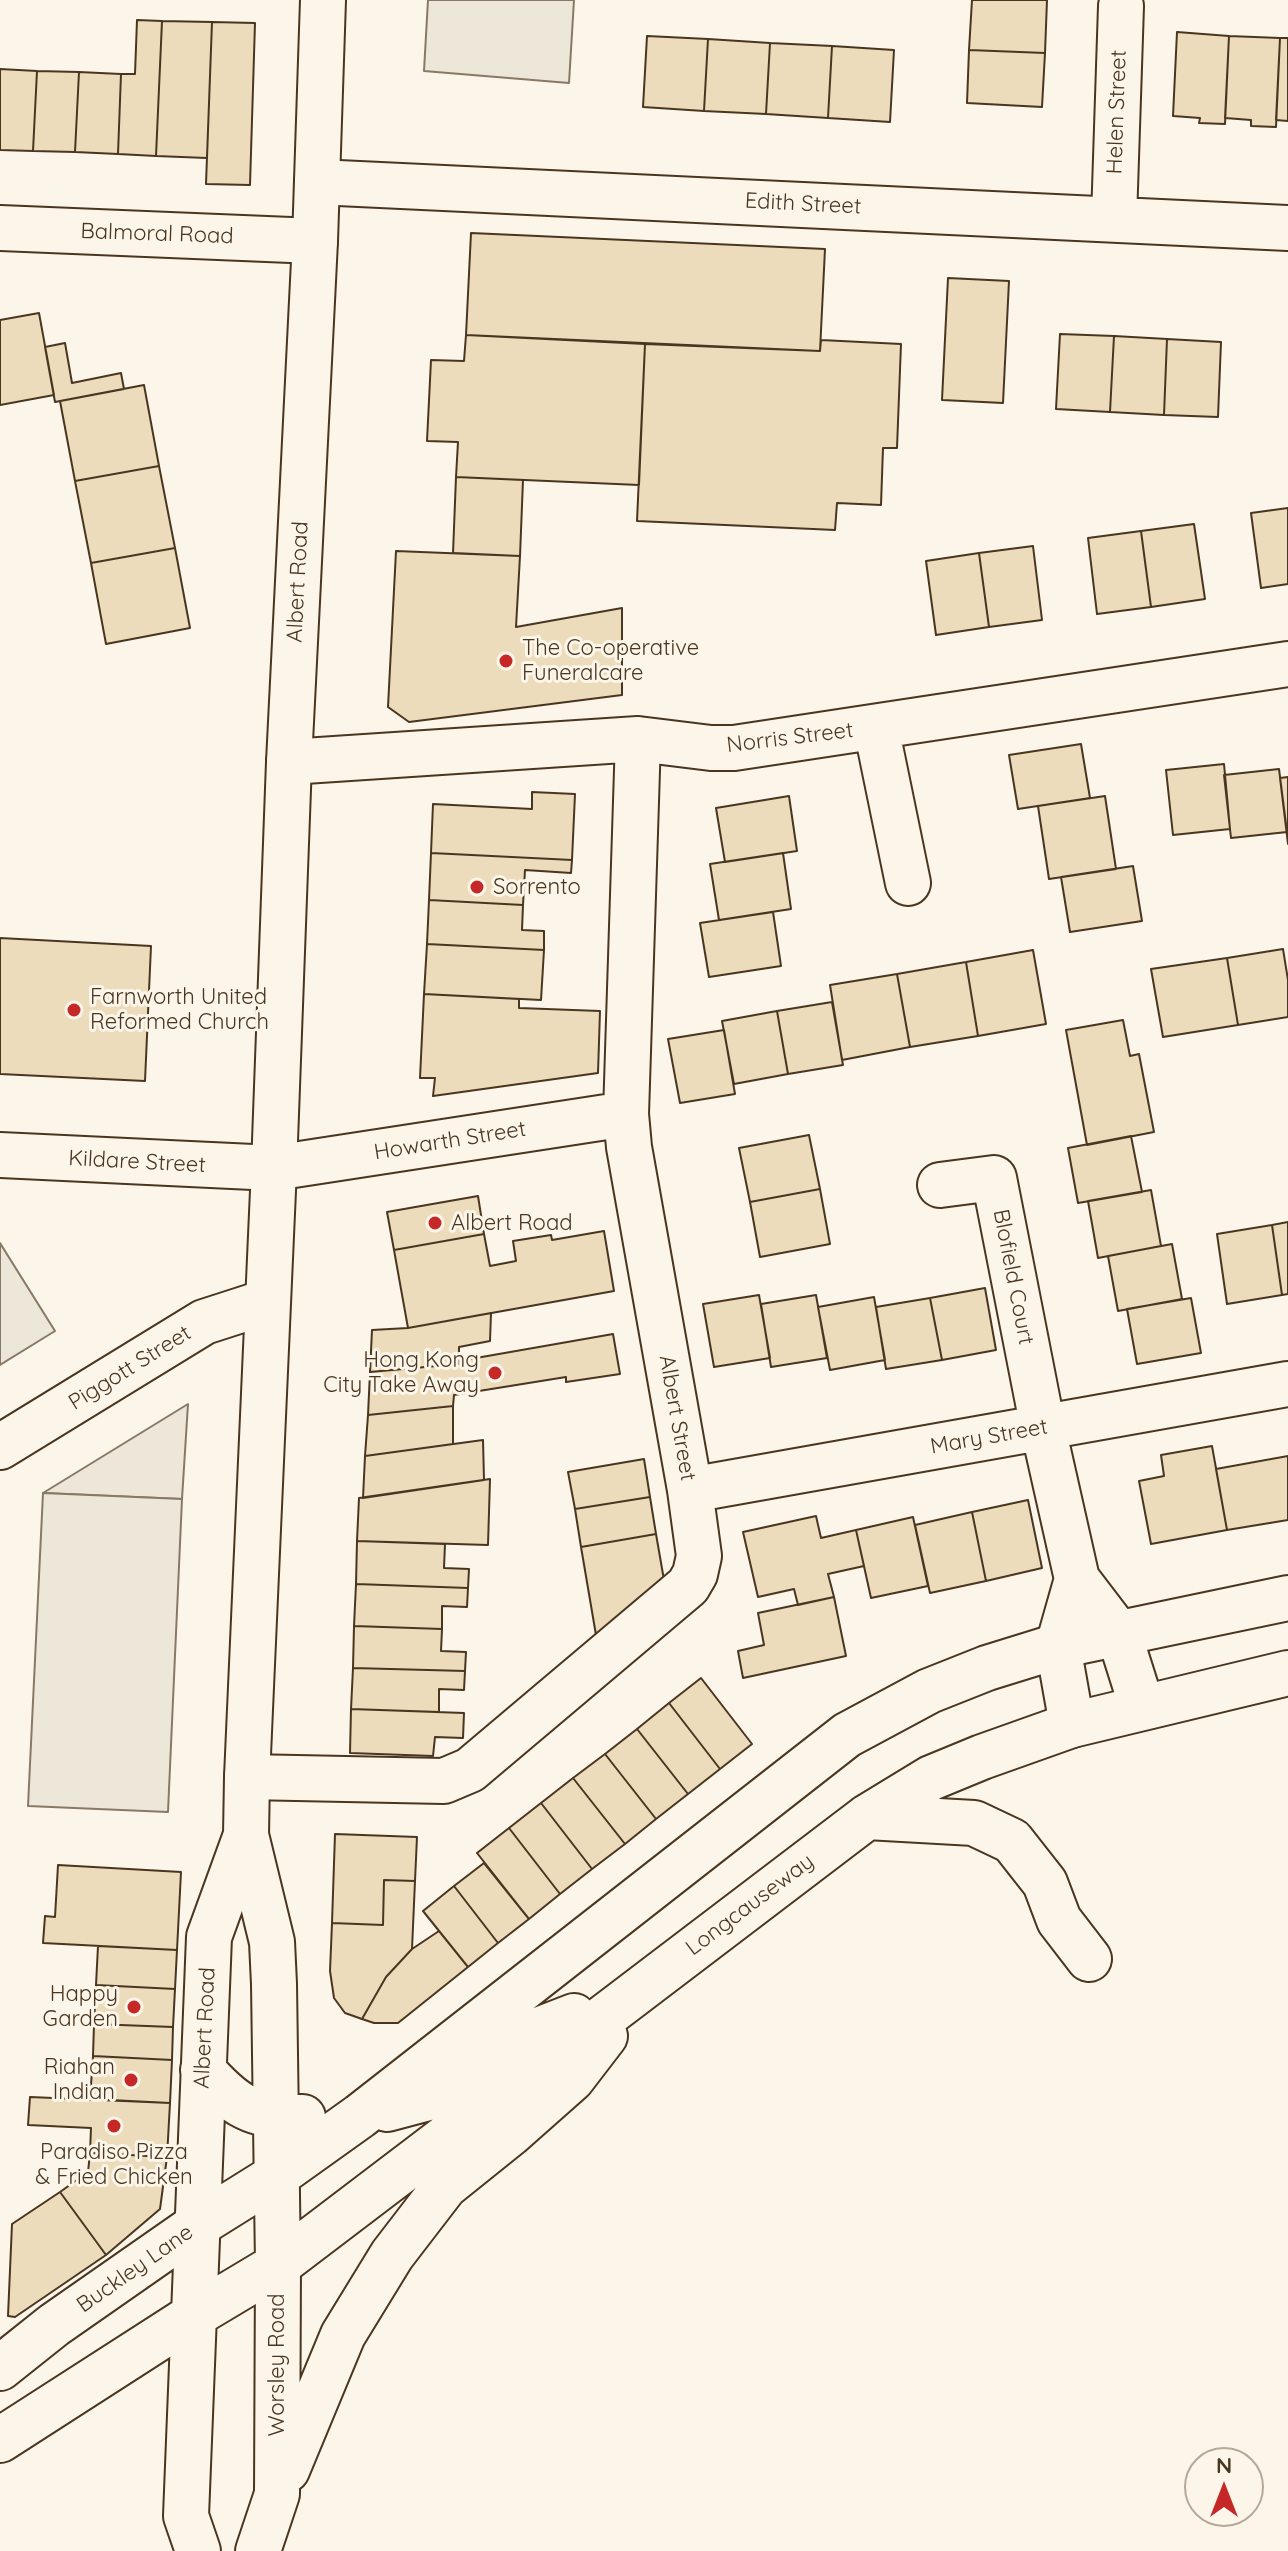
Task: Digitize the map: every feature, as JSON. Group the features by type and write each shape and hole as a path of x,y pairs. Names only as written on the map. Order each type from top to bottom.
{"main road":[{"name":"Albert Road","path":"276,2176 272,1942 246,1835 247,1777 323,0"},
{"name":"Helen Street","path":"1114,219 1121,6"},
{"name":"Edith Street","path":"317,182 1288,228"},
{"name":"Balmoral Road","path":"0,228 315,241"},
{"name":"Norris Street","path":"289,762 638,739 734,748 1288,664"},
{"path":"876,727 908,883"},
{"name":"Albert Street","path":"247,1777 444,1781 470,1770 688,1586 695,1574 699,1556 690,1490 629,1147 626,1114 638,739"},
{"name":"Howarth Street","path":"274,1168 626,1114"},
{"name":"Kildare Street","path":"0,1155 274,1168"},
{"name":"Blofield Court","path":"940,1185 994,1178 1043,1428"},
{"name":"Piggott Street","path":"0,1447 204,1322 266,1302"},
{"name":"Mary Street","path":"690,1490 1288,1384"},
{"path":"1043,1428 1077,1579 1119,1634 1142,1707"},
{"path":"1072,1725 1058,1646 1077,1579"},
{"path":"276,2176 360,2116 847,1735 929,1691 987,1668 1058,1646 1288,1598"},
{"name":"Longcauseway","path":"278,2265 867,1817 931,1778 1072,1725 1288,1673"},
{"path":"867,1817 974,1823 1012,1841 1045,1883 1059,1920 1089,1959"},
{"name":"Albert Road","path":"196,2226 209,1937 246,1835"},
{"path":"203,2070 221,2091 254,2112 275,2118 360,2116 432,2097 538,2030 640,1989"},
{"path":"277,2494 343,2335 392,2255 445,2186 572,2079 640,1989"},
{"name":"Worsley Road","path":"258,2551 277,2494 276,2176"},
{"name":"Buckley Lane","path":"0,2368 54,2325 196,2226 276,2176"},
{"path":"196,2226 196,2314 186,2516 198,2551"},
{"path":"0,2440 278,2265"}],"shaded area":[{"path":"428,0 574,0 569,83 424,71"},
{"path":"0,1243 55,1331 0,1365"},
{"path":"188,1404 182,1499 43,1493"},
{"path":"43,1493 182,1499 168,1812 28,1806"}],"building":[{"path":"972,0 1047,0 1045,53 969,50"},
{"path":"137,20 162,21 156,156 118,154 121,74 135,74"},
{"path":"162,21 212,22 207,158 156,156"},
{"path":"212,22 255,23 250,185 206,184"},
{"path":"1177,32 1229,36 1225,124 1199,123 1200,118 1173,116"},
{"path":"647,36 708,39 704,111 643,107"},
{"path":"1229,36 1280,38 1276,127 1251,126 1251,120 1225,118"},
{"path":"1280,38 1288,38 1288,121 1276,120"},
{"path":"708,39 770,43 766,114 704,111"},
{"path":"770,43 832,46 828,118 766,114"},
{"path":"832,46 894,50 890,122 828,118"},
{"path":"969,50 1045,53 1042,107 967,103"},
{"path":"0,69 37,71 33,151 0,150"},
{"path":"37,71 79,72 75,152 33,151"},
{"path":"79,72 121,74 118,154 75,152"},
{"path":"471,233 825,249 820,351 466,335"},
{"path":"948,278 1009,281 1003,403 942,400"},
{"path":"39,313 54,395 0,405 0,320"},
{"path":"1060,334 1114,336 1110,412 1056,409"},
{"path":"466,335 645,344 639,485 456,477 458,442 427,441 431,360 464,361"},
{"path":"1114,336 1167,339 1164,415 1110,412"},
{"path":"1167,339 1221,342 1218,417 1164,415"},
{"path":"821,340 901,344 897,448 883,448 881,505 837,503 835,530 637,521 645,344 820,351"},
{"path":"65,343 72,383 121,373 124,389 55,402 45,347"},
{"path":"144,385 159,466 75,481 60,401"},
{"path":"159,466 175,548 91,563 75,481"},
{"path":"456,477 523,480 520,556 453,553"},
{"path":"1288,508 1288,584 1261,588 1251,513"},
{"path":"1194,524 1205,599 1151,607 1141,531"},
{"path":"1141,531 1151,607 1097,614 1088,538"},
{"path":"1033,546 1042,620 989,627 979,553"},
{"path":"175,548 190,628 106,644 91,563"},
{"name":"The Co-operative Funeralcare","path":"396,551 520,556 516,627 622,608 622,695 409,722 388,707"},
{"path":"979,553 989,627 936,635 926,561"},
{"path":"1081,744 1090,798 1018,809 1009,755"},
{"path":"1224,764 1230,829 1173,835 1166,770"},
{"path":"1279,769 1287,832 1231,838 1224,775"},
{"path":"1288,777 1288,844 1280,778"},
{"path":"532,792 575,794 572,860 431,853 433,804 532,809"},
{"path":"789,796 797,851 725,862 716,808"},
{"path":"1105,796 1116,869 1049,879 1038,806"},
{"name":"Sorrento","path":"431,853 572,860 571,873 525,870 523,905 429,900"},
{"path":"783,853 791,909 719,920 710,864"},
{"path":"1133,866 1142,921 1070,932 1061,877"},
{"path":"429,900 523,905 522,930 544,931 544,950 427,944"},
{"path":"773,912 781,966 709,977 700,923"},
{"name":"Farnworth United Reformed Church","path":"0,938 151,946 145,1081 0,1074"},
{"path":"427,944 544,950 541,1000 424,994"},
{"path":"1283,949 1288,980 1288,1017 1238,1025 1227,958"},
{"path":"1033,950 1046,1024 978,1036 966,962"},
{"path":"1227,958 1238,1025 1163,1037 1151,969"},
{"path":"966,962 978,1036 910,1047 897,974"},
{"path":"897,974 910,1047 842,1060 830,985"},
{"path":"424,994 519,999 519,1008 600,1011 598,1073 433,1096 435,1078 420,1078"},
{"path":"832,1002 843,1065 788,1074 777,1011"},
{"path":"777,1011 788,1074 734,1084 722,1021"},
{"path":"1123,1020 1130,1056 1139,1054 1154,1132 1087,1145 1066,1030"},
{"path":"724,1030 735,1094 680,1103 668,1039"},
{"path":"809,1135 820,1189 750,1202 739,1148"},
{"path":"1131,1136 1142,1192 1078,1203 1068,1148"},
{"path":"820,1189 830,1244 760,1257 750,1202"},
{"path":"1151,1190 1161,1246 1098,1258 1088,1201"},
{"name":"Albert Road","path":"478,1196 484,1234 394,1250 387,1212"},
{"path":"1288,1222 1288,1294 1282,1295 1272,1225"},
{"path":"1272,1225 1282,1295 1227,1304 1217,1234"},
{"path":"604,1231 614,1291 408,1328 394,1250 484,1234 490,1266 516,1261 513,1241 551,1235 552,1240"},
{"path":"1172,1244 1182,1299 1118,1311 1108,1256"},
{"path":"985,1288 996,1350 942,1360 930,1298"},
{"path":"759,1295 770,1358 714,1367 703,1304"},
{"path":"816,1295 827,1358 771,1367 761,1304"},
{"path":"874,1297 885,1360 830,1370 818,1307"},
{"path":"930,1298 942,1360 886,1369 876,1307"},
{"path":"1191,1298 1201,1353 1137,1364 1127,1309"},
{"path":"491,1313 490,1341 459,1347 459,1364 370,1372 372,1330 408,1328"},
{"name":"Hong Kong City Take Away","path":"613,1334 620,1374 566,1382 566,1377 454,1395 453,1406 368,1415 370,1372 459,1364 459,1361"},
{"path":"453,1406 453,1444 365,1456 368,1415"},
{"path":"483,1440 484,1480 363,1498 365,1456"},
{"path":"1212,1446 1227,1530 1151,1544 1139,1481 1164,1476 1161,1455"},
{"path":"1288,1456 1288,1520 1227,1530 1216,1469"},
{"path":"644,1459 650,1497 575,1509 568,1472"},
{"path":"490,1479 488,1545 357,1541 359,1498"},
{"path":"650,1497 656,1534 581,1547 575,1509"},
{"path":"1028,1500 1042,1568 986,1581 972,1512"},
{"path":"972,1512 986,1581 930,1593 915,1525"},
{"path":"816,1516 821,1538 856,1530 864,1566 828,1574 834,1597 798,1605 794,1589 758,1597 743,1532"},
{"path":"913,1517 928,1586 871,1598 856,1530"},
{"path":"656,1534 664,1580 596,1635 581,1547"},
{"path":"357,1541 445,1544 444,1568 469,1569 468,1588 356,1584"},
{"path":"356,1584 468,1588 467,1607 442,1606 442,1629 354,1626"},
{"path":"834,1597 846,1656 743,1678 738,1651 764,1645 758,1613"},
{"path":"354,1626 442,1629 441,1651 466,1652 465,1671 353,1668"},
{"path":"353,1668 465,1671 464,1690 439,1689 439,1712 351,1709"},
{"path":"701,1678 752,1744 720,1769 669,1703"},
{"path":"669,1703 720,1769 688,1794 637,1729"},
{"path":"351,1709 464,1713 463,1738 435,1737 433,1756 350,1753"},
{"path":"637,1729 688,1794 656,1819 605,1754"},
{"path":"605,1754 656,1819 625,1844 573,1778"},
{"path":"573,1778 625,1844 592,1869 541,1803"},
{"path":"541,1803 592,1869 560,1894 509,1828"},
{"path":"509,1828 560,1894 529,1919 477,1853"},
{"path":"335,1834 417,1837 415,1881 384,1880 383,1925 332,1923"},
{"path":"484,1863 529,1919 498,1943 454,1886"},
{"path":"58,1865 181,1872 177,1950 43,1943 45,1916 55,1917"},
{"path":"384,1880 415,1881 412,1949 386,1977 362,2019 345,2013 334,1998 330,1971 332,1923 383,1925"},
{"path":"454,1886 498,1943 468,1967 423,1911"},
{"path":"439,1931 468,1967 398,2023 374,2023 362,2019 386,1977 412,1949"},
{"path":"98,1946 177,1950 175,1989 96,1985"},
{"name":"Happy Garden","path":"96,1985 175,1989 173,2027 94,2024"},
{"path":"94,2024 173,2027 172,2060 93,2056"},
{"name":"Riahan Indian","path":"93,2056 172,2060 170,2103 90,2099"},
{"name":"Paradiso Pizza & Fried Chicken","path":"30,2097 170,2103 167,2157 90,2153 91,2128 28,2125"},
{"path":"90,2153 167,2157 160,2209 106,2255 60,2192 88,2172"},
{"path":"60,2192 106,2255 15,2317 8,2316 12,2224"}],"place":[{"name":"The Co-operative Funeralcare","path":"506,661"},
{"name":"Sorrento","path":"477,887"},
{"name":"Farnworth United Reformed Church","path":"74,1010"},
{"name":"Albert Road","path":"435,1223"},
{"name":"Hong Kong City Take Away","path":"495,1373"},
{"name":"Happy Garden","path":"134,2007"},
{"name":"Riahan Indian","path":"131,2080"},
{"name":"Paradiso Pizza & Fried Chicken","path":"114,2126"}]}
